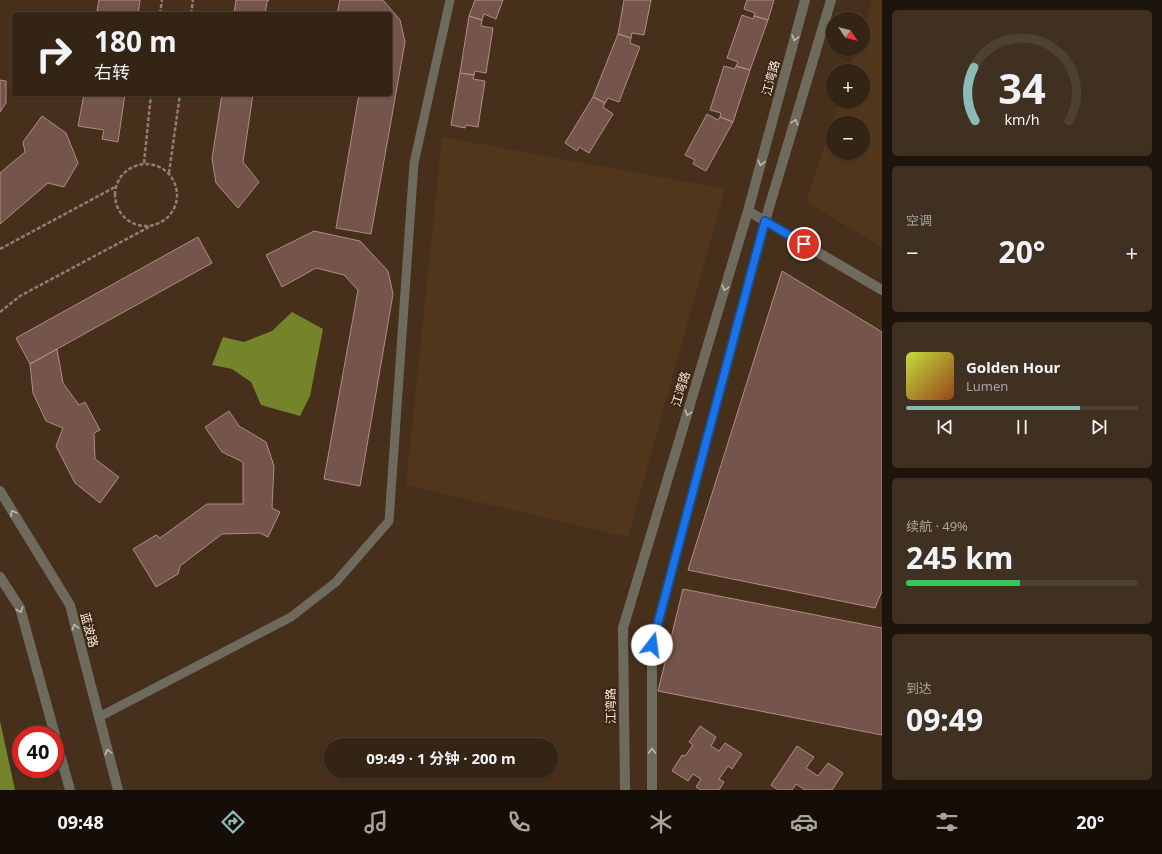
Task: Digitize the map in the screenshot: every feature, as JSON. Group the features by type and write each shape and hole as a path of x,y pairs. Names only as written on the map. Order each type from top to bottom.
{"street":[{"name":"江湾路","path":"625,790 623,628 748,211 805,0"},
{"path":"652,790 652,645 765,221 831,0"},
{"path":"748,211 882,290"},
{"name":"蓝波路","path":"0,491 70,605 118,790"},
{"path":"0,577 20,608 52,726"},
{"path":"64,768 70,790"}],"lane":[{"path":"99,717 291,617 336,582 389,521 414,163 450,0"}],"path":[{"path":"160,12 162,0"},
{"path":"191,12 193,0"},
{"path":"144,163 151,96"},
{"path":"169,173 180,96"},
{"path":"144,163 162,167 169,173 174,180 178,197 172,213 166,220 150,226 140,226 130,222 122,216 117,207 115,197 116,187 120,178 126,171 134,166 144,163"},
{"path":"0,249 116,187"},
{"path":"0,312 20,296 150,226"}],"shaded area":[{"path":"872,0 882,0 882,247 806,202 826,141 826,160 870,160 870,116 834,116 837,108 870,108 870,64 851,64 854,56 870,56 870,12 868,12"},
{"path":"442,137 725,189 628,537 406,485"},
{"path":"292,312 323,329 310,396 300,416 261,405 251,382 232,369 212,365 223,337 244,342 272,331"},
{"path":"0,721 15,790 0,790"}],"building":[{"path":"99,0 140,0 138,12 97,11"},
{"path":"236,0 269,0 267,2 265,12 234,12"},
{"path":"340,0 383,0 400,20 405,42 371,234 336,228 359,96 392,96 392,12 337,12"},
{"path":"475,0 503,0 496,19 484,14 482,20 469,16"},
{"path":"624,0 651,0 644,35 632,33 631,38 618,34"},
{"path":"747,0 774,0 768,20 754,16 755,13 744,9"},
{"path":"742,15 753,19 754,16 768,20 750,70 736,66 738,62 727,58"},
{"path":"469,16 482,20 481,26 493,28 486,73 475,71 474,75 460,73"},
{"path":"618,34 631,38 630,43 640,47 619,102 608,98 605,103 593,97"},
{"path":"724,66 735,69 736,66 750,70 733,122 720,117 721,113 710,110"},
{"path":"460,73 474,75 473,79 485,81 478,127 466,125 465,128 451,125"},
{"path":"0,80 6,81 6,103 0,112"},
{"path":"84,96 125,96 118,142 102,139 104,130 78,126"},
{"path":"222,96 253,96 243,162 259,182 238,208 216,183 212,159"},
{"path":"593,97 605,103 603,107 613,114 589,153 579,147 577,151 565,143"},
{"path":"707,114 718,120 720,117 733,122 706,171 693,164 695,160 685,155"},
{"path":"42,116 66,133 78,163 64,187 48,183 0,224 0,173 25,152 23,142"},
{"path":"314,231 360,241 388,271 393,294 360,486 324,479 358,290 344,275 316,268 282,287 266,255"},
{"path":"198,237 212,263 30,364 16,338"},
{"path":"782,271 882,332 882,591 875,608 688,570"},
{"path":"57,349 63,383 79,405 85,402 100,430 94,433 95,459 119,477 100,503 75,483 56,446 63,428 46,421 33,393 30,364"},
{"path":"229,411 239,426 266,442 274,466 272,508 280,512 268,537 260,533 222,534 180,566 178,574 156,587 133,549 156,535 160,538 207,504 243,504 243,462 222,452 205,427"},
{"path":"683,589 882,628 882,735 658,691"},
{"path":"700,726 716,737 711,746 719,751 725,743 742,754 732,769 728,766 719,779 724,782 719,790 701,790 696,787 701,779 693,774 688,781 672,771 682,755 685,756 693,745 689,742"},
{"path":"797,746 814,757 806,768 818,776 828,763 843,773 832,790 805,790 796,784 792,790 778,790 771,785"}],"route":[{"path":"652,645 765,221 804,244"}]}
